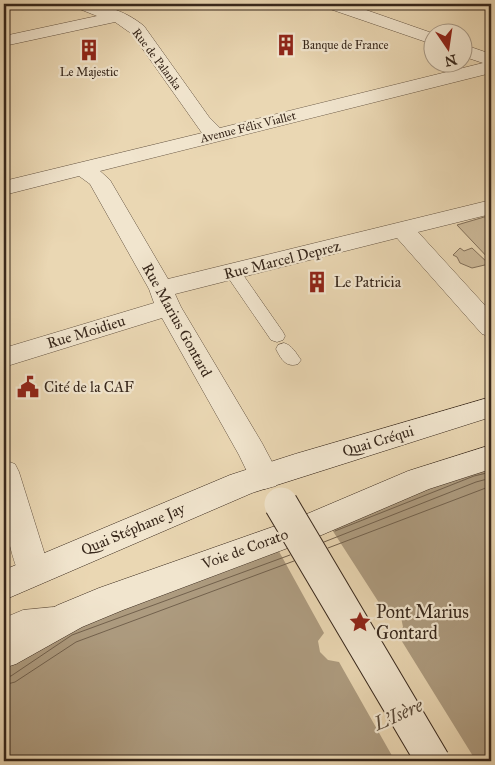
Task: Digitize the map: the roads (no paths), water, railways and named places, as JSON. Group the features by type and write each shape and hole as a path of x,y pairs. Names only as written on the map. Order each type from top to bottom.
{"street":[{"name":"Rue de Palanka","path":"82,4 127,21 138,30 202,120 215,135"},
{"path":"333,4 422,35"},
{"path":"4,41 115,17"},
{"path":"472,53 491,60"},
{"name":"Avenue Félix Viallet","path":"4,188 491,66"},
{"name":"Rue Marius Gontard","path":"84,168 99,180 273,490"},
{"name":"Rue Marcel Deprez","path":"164,298 233,272 491,207"},
{"path":"403,230 491,328"},
{"name":"Rue Moidieu","path":"4,358 164,298"},
{"name":"Quai Créqui","path":"273,490 295,466 491,407"},
{"name":"Voie de Corato","path":"4,652 70,616 152,583 306,528 419,480 491,456"},
{"path":"4,472 34,570"},
{"path":"273,490 433,761"},
{"name":"Quai Stéphane Jay","path":"4,584 225,491 273,490"}],"lane":[{"path":"233,272 285,348"},
{"path":"4,628 23,620 70,616"}],"water":[{"name":"L'Isère","path":"491,466 491,761 4,761 4,667 67,625 473,471"}],"place":[{"name":"Banque de France","path":"286,45"},
{"name":"Le Majestic","path":"89,50"},
{"name":"Le Patricia","path":"317,282"},
{"name":"Cité de la CAF","path":"28,387"},
{"name":"Pont Marius Gontard","path":"360,622"}]}
